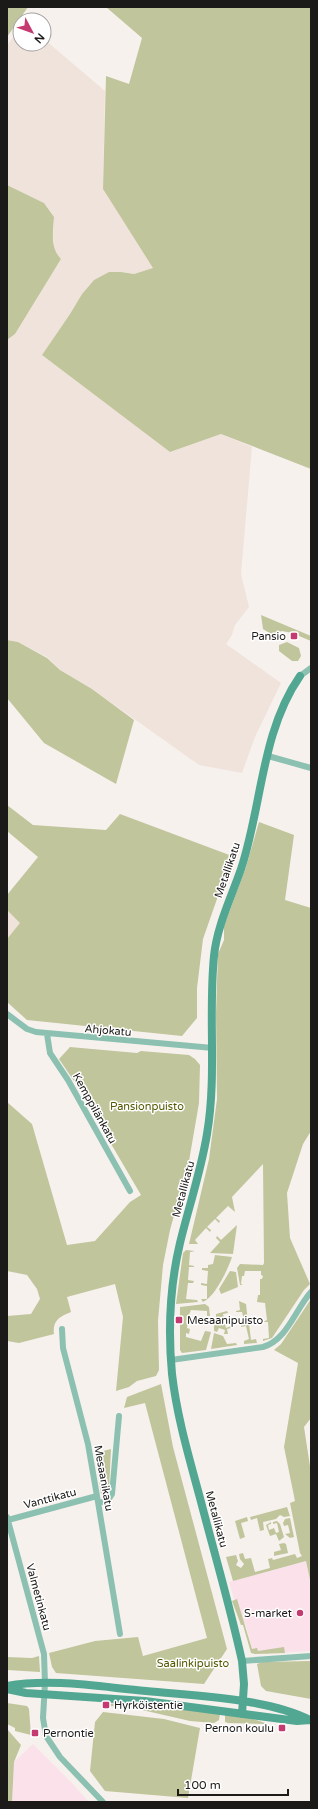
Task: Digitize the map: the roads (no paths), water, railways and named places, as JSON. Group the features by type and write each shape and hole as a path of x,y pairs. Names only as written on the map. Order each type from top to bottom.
{"street":[{"path":"300,676 311,668"},
{"name":"Metallikatu","path":"242,1714 244,1684 242,1661 176,1404 172,1360 171,1312 180,1244 208,1133 212,1098 212,975 214,951 228,903 241,869 257,810 274,732 287,699 300,676"},
{"path":"268,756 311,768"},
{"name":"Ahjokatu","path":"7,1014 27,1029 47,1034 213,1048"},
{"name":"Kemppilänkatu","path":"47,1034 50,1053 68,1080 130,1191"},
{"path":"172,1360 269,1345 280,1338 311,1292"},
{"name":"Mesaanikatu","path":"62,1328 62,1348 88,1444 120,1634"},
{"path":"99,1503 108,1500 112,1494 119,1416"},
{"name":"Vanttikatu","path":"7,1519 97,1496"},
{"name":"Valmetinkatu","path":"7,1519 44,1654 45,1683"},
{"path":"242,1661 311,1656"},
{"path":"45,1683 44,1728 49,1742 65,1762 103,1802"},
{"path":"7,1688 23,1684 45,1683 105,1686 243,1702 300,1715 311,1720"},
{"path":"7,1688 26,1693 139,1701 297,1721 311,1720"}],"place":[{"name":"Pansio","path":"294,636"},
{"name":"Mesaanipuisto","path":"179,1320"},
{"name":"S-market","path":"300,1613"},
{"name":"Hyrköistentie","path":"106,1705"},
{"name":"Pernon koulu","path":"282,1728"},
{"name":"Pernontie","path":"35,1733"}],"park label":[{"name":"Pansionpuisto","path":"147,1106"},
{"name":"Saalinkipuisto","path":"193,1663"}]}
